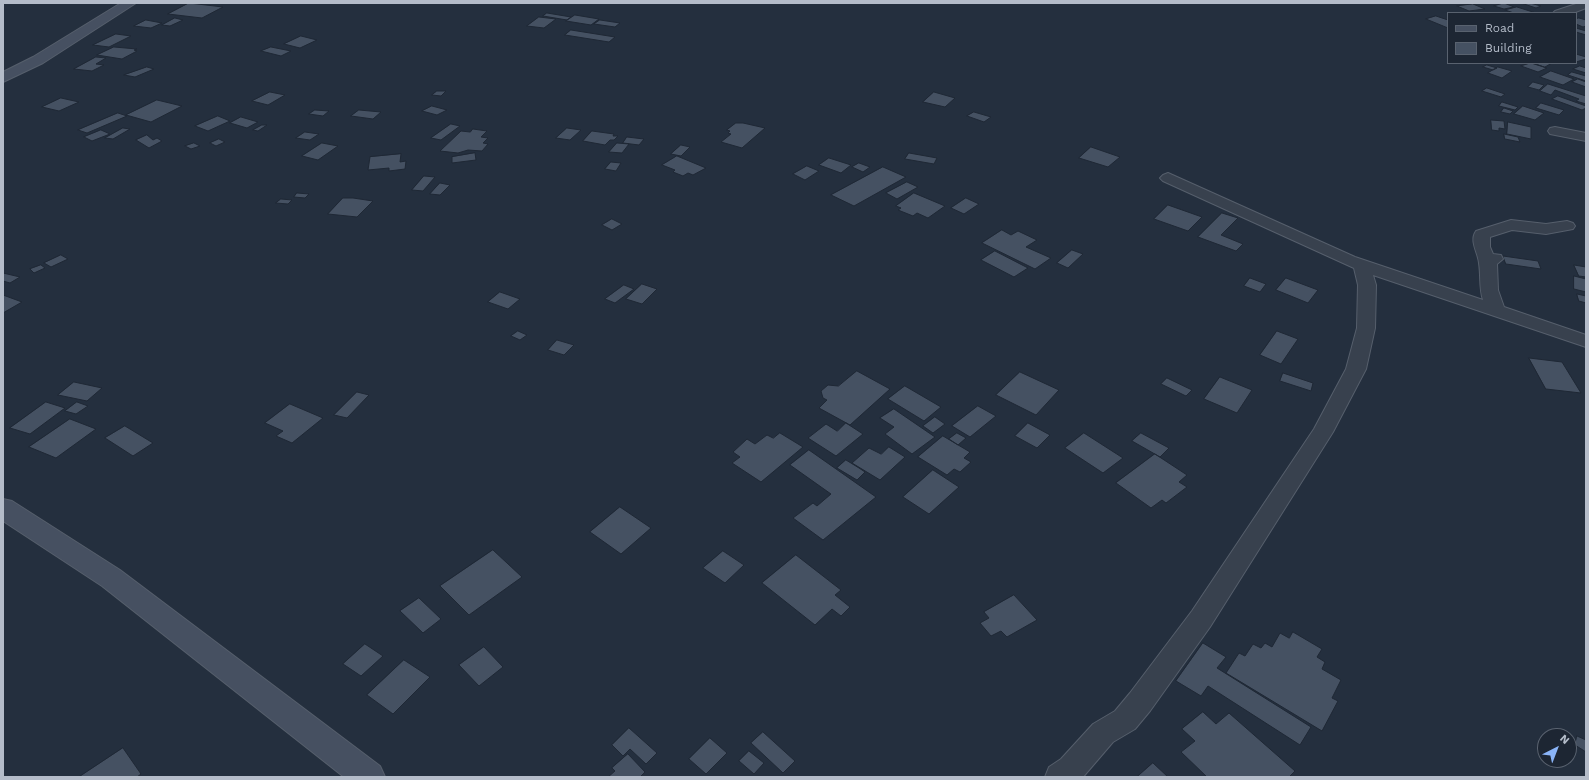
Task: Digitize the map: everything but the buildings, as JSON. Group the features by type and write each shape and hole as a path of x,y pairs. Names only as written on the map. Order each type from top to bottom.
{"street":[{"path":"3,78 38,60 130,3"},
{"path":"1563,12 1579,8 1586,3"},
{"path":"1555,130 1586,137"},
{"path":"1168,178 1362,265 1586,341"},
{"path":"1496,311 1489,290 1492,260 1482,247 1482,234 1511,225 1546,229 1567,226"},
{"path":"1059,777 1072,769 1103,733 1125,720 1140,702 1201,619 1323,432 1356,369 1366,328 1367,285 1362,265"},
{"path":"3,508 111,578 369,777"}]}
